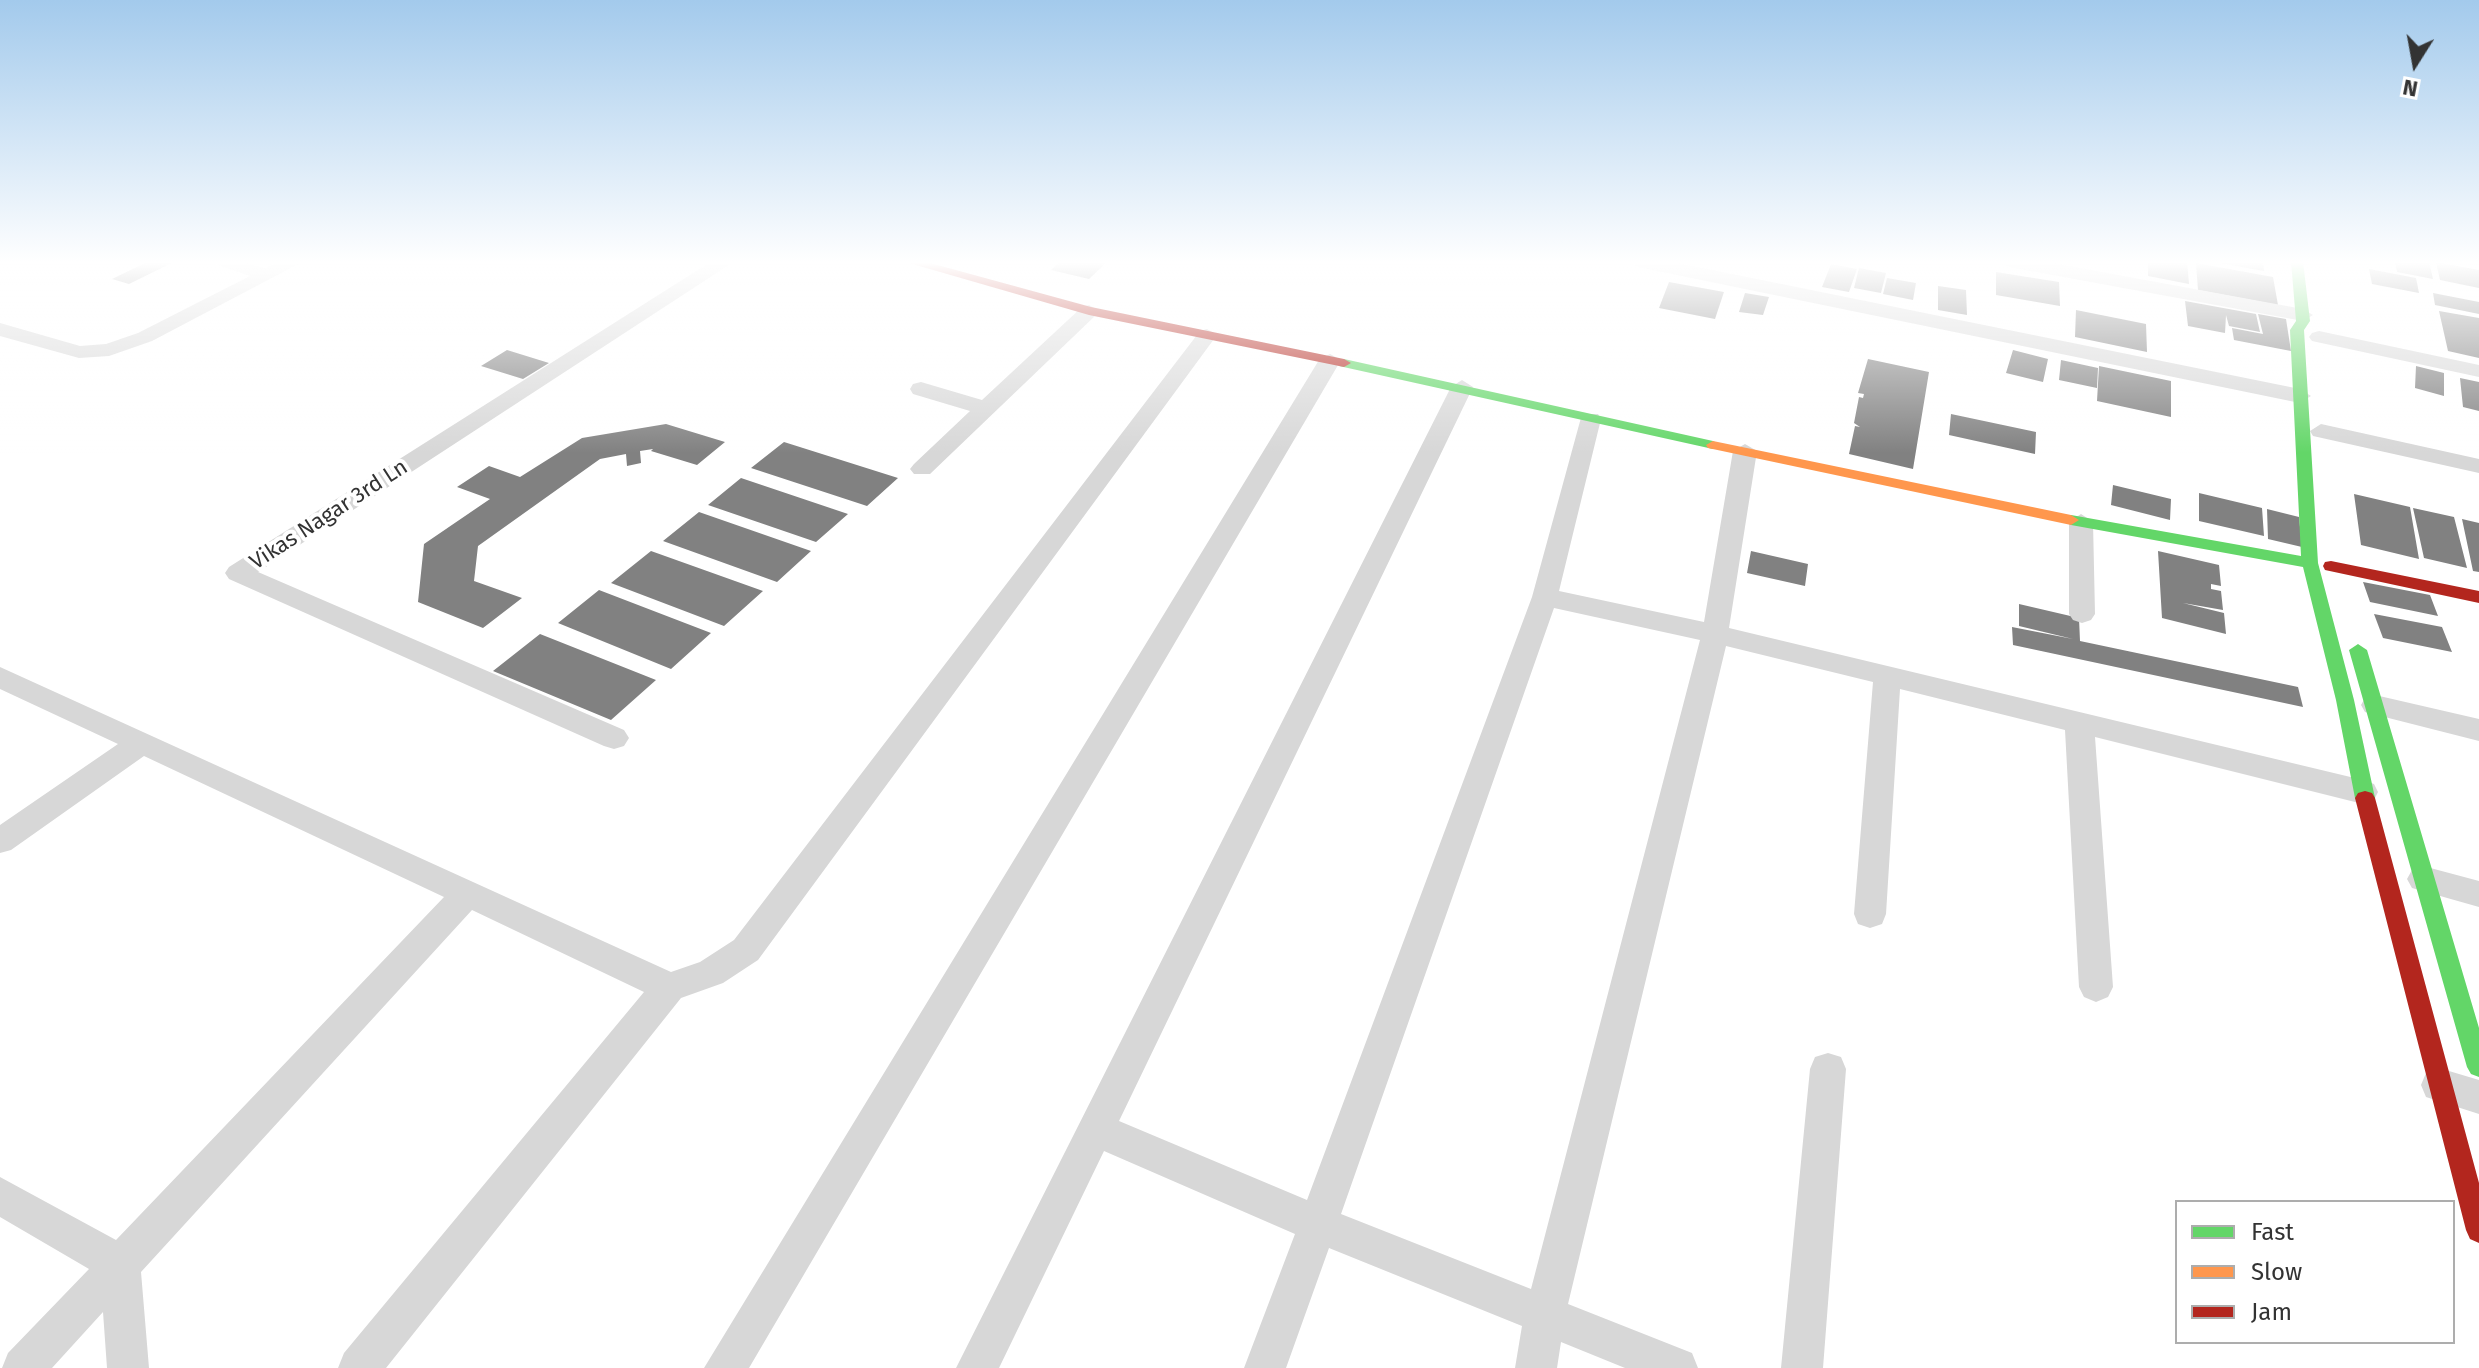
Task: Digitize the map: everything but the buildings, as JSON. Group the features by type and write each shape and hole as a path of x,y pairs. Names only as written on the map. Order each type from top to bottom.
{"main road":[{"path":"1157,325 1462,387 1590,419 2081,522 2310,563"},
{"path":"2300,325 2297,330 2310,563 2345,700 2363,792 2479,1230"},
{"path":"2307,325 2319,345"},
{"path":"2321,423 2323,461"},
{"path":"2340,594 2331,558 2479,597"},
{"path":"2353,636 2479,1067"}],"street":[{"path":"0,329 79,352 109,350 169,325"},
{"name":"Vikas Nagar 3rd Ln","path":"614,738 238,573 626,325"},
{"path":"922,469 1074,325"},
{"path":"1951,325 2300,396"},
{"path":"359,1368 669,987 711,973 746,950 1207,335"},
{"path":"2319,345 2479,371"},
{"path":"725,1368 1330,360"},
{"path":"977,1368 1462,387"},
{"path":"921,389 986,409"},
{"path":"1265,1368 1545,597 1590,419"},
{"path":"2321,423 2479,466"},
{"path":"1536,1368 1545,1315 1715,634 1745,451"},
{"path":"2081,522 2082,614"},
{"path":"1545,597 1715,634 2363,792"},
{"path":"0,677 669,987"},
{"path":"1870,914 1887,678"},
{"path":"2375,705 2479,730"},
{"path":"2079,722 2096,987"},
{"path":"0,841 143,742"},
{"path":"2423,879 2479,894"},
{"path":"23,1368 466,895"},
{"path":"1802,1368 1828,1069"},
{"path":"2439,1085 2479,1097"},
{"path":"1096,1129 1318,1224 1677,1368"},
{"path":"0,1196 120,1265"},
{"path":"120,1265 128,1368"}],"traffic: fast":[{"path":"2300,325 2297,330 2310,563 2345,700 2365,798"},
{"path":"1344,363 1713,445"},
{"path":"2071,520 2310,563"},
{"path":"2358,650 2479,1067"}],"traffic: slow":[{"path":"1713,445 2071,520"}],"traffic: jam":[{"path":"1157,325 1344,363"},
{"path":"2331,566 2479,597"},
{"path":"2365,798 2479,1230"}]}
